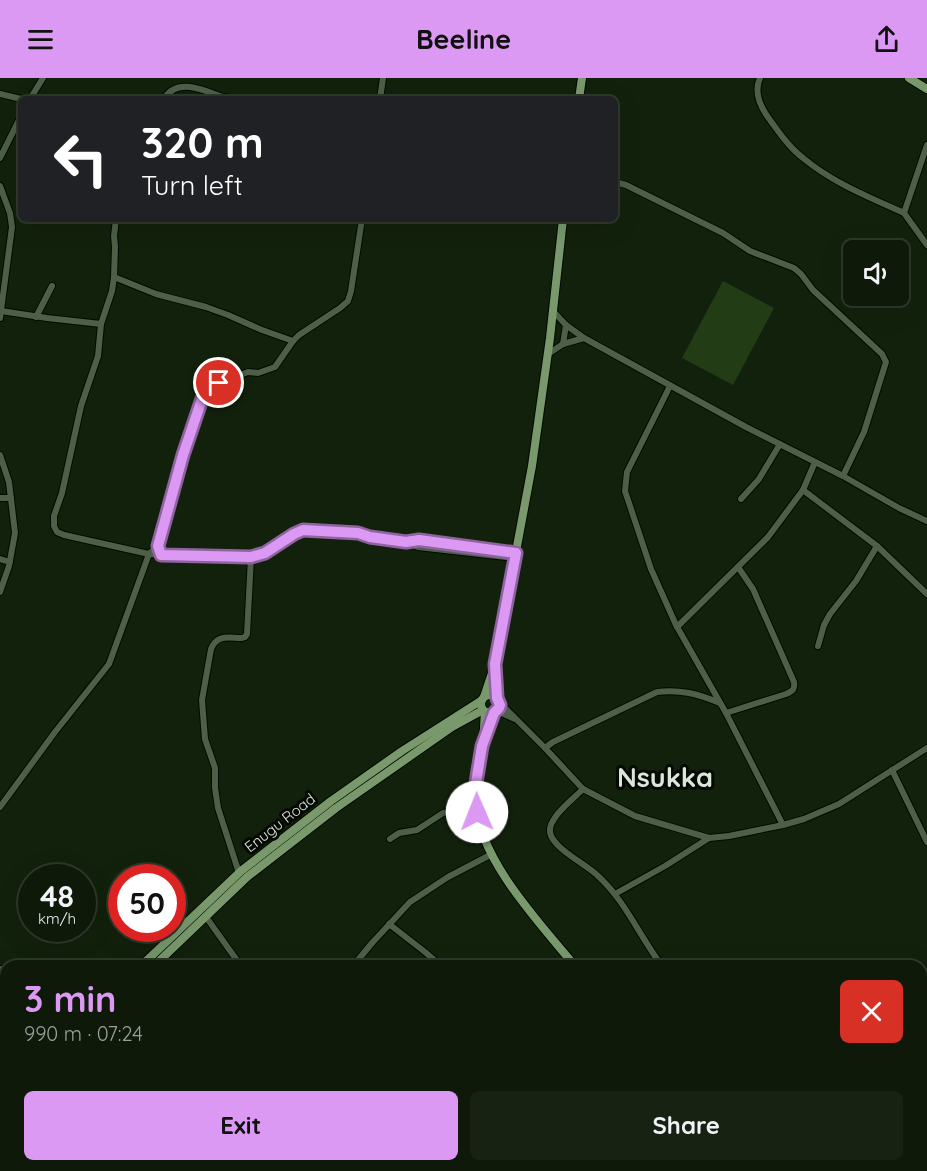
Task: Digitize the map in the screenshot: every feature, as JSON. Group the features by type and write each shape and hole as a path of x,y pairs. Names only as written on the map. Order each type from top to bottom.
{"main road":[{"path":"579,96 582,78"},
{"path":"910,79 927,80"},
{"path":"910,79 927,89"},
{"path":"482,746 493,708 495,664 532,466 552,326 563,222"},
{"path":"493,708 481,705 495,664"},
{"path":"483,698 491,695 493,708 483,736 475,789 482,835 509,882 570,960"},
{"name":"Enugu Road","path":"147,960 239,873 331,801 483,698"},
{"path":"160,960 247,877 336,808 452,727 493,708"},
{"path":"466,719 474,723 483,736"}],"street":[{"path":"32,96 42,78"},
{"path":"380,96 383,78"},
{"path":"760,78 756,89 757,94 767,116 788,144 802,158 830,178 904,213 927,245"},
{"path":"166,96 173,88 189,86 221,96"},
{"path":"0,94 18,98"},
{"path":"0,158 18,122"},
{"path":"904,213 927,145"},
{"path":"618,183 694,218 723,233 750,251 794,268 813,290 882,354 886,362 879,389 864,432 843,476"},
{"path":"0,186 10,213 12,227 0,315 101,324"},
{"path":"116,222 112,291 101,324 98,356 81,406 62,493 54,516 54,526 57,532 161,555 251,557 265,553 303,530 358,533 406,542 419,540 516,556"},
{"path":"0,807 109,664 149,554 158,546 183,455 202,399 210,387 219,383 248,372 258,373 275,367 293,340 348,300 362,222"},
{"path":"114,277 156,294 206,307 293,340"},
{"path":"36,317 52,286"},
{"path":"553,311 567,326 584,338 670,386 927,521"},
{"path":"552,326 567,326"},
{"path":"563,344 567,326"},
{"path":"550,338 563,344"},
{"path":"548,354 563,344 584,338"},
{"path":"670,386 627,472 625,491 651,569 677,627 726,713 783,825"},
{"path":"741,499 759,479 780,444"},
{"path":"0,455 9,482 15,533 10,562 0,592"},
{"path":"677,627 768,537 802,490 815,462"},
{"path":"802,490 877,546 927,594"},
{"path":"0,498 10,498"},
{"path":"158,546 161,555"},
{"path":"818,646 830,614 856,581 877,546"},
{"path":"239,873 218,808 215,768 205,739 202,700 213,643 219,638 242,639 247,634 251,557"},
{"path":"0,559 10,562"},
{"path":"726,713 792,692 794,687 794,682 753,589 738,567"},
{"path":"698,694 710,686"},
{"path":"545,748 657,692 671,690 698,694 720,703"},
{"path":"493,708 516,719 583,789 635,816 709,838 729,836 804,819 839,804 927,748"},
{"path":"892,770 927,842"},
{"path":"583,789 552,821 549,829 550,836 558,846 597,874 615,894 658,960"},
{"path":"390,839 399,833 417,830 442,813 477,812"},
{"path":"615,894 709,838"},
{"path":"358,960 410,902 448,877 492,854"},
{"path":"206,917 237,960"},
{"path":"389,924 435,960"}],"green space":[{"path":"723,281 774,308 733,385 682,358"}],"district":[{"name":"Nsukka","path":"665,778"}],"route":[{"path":"219,383 210,387 202,399 188,438 158,546 161,555 258,556 303,530 358,533 406,542 419,540 516,553 495,664 497,698 500,705 494,713 482,746 475,789 477,812"}]}
